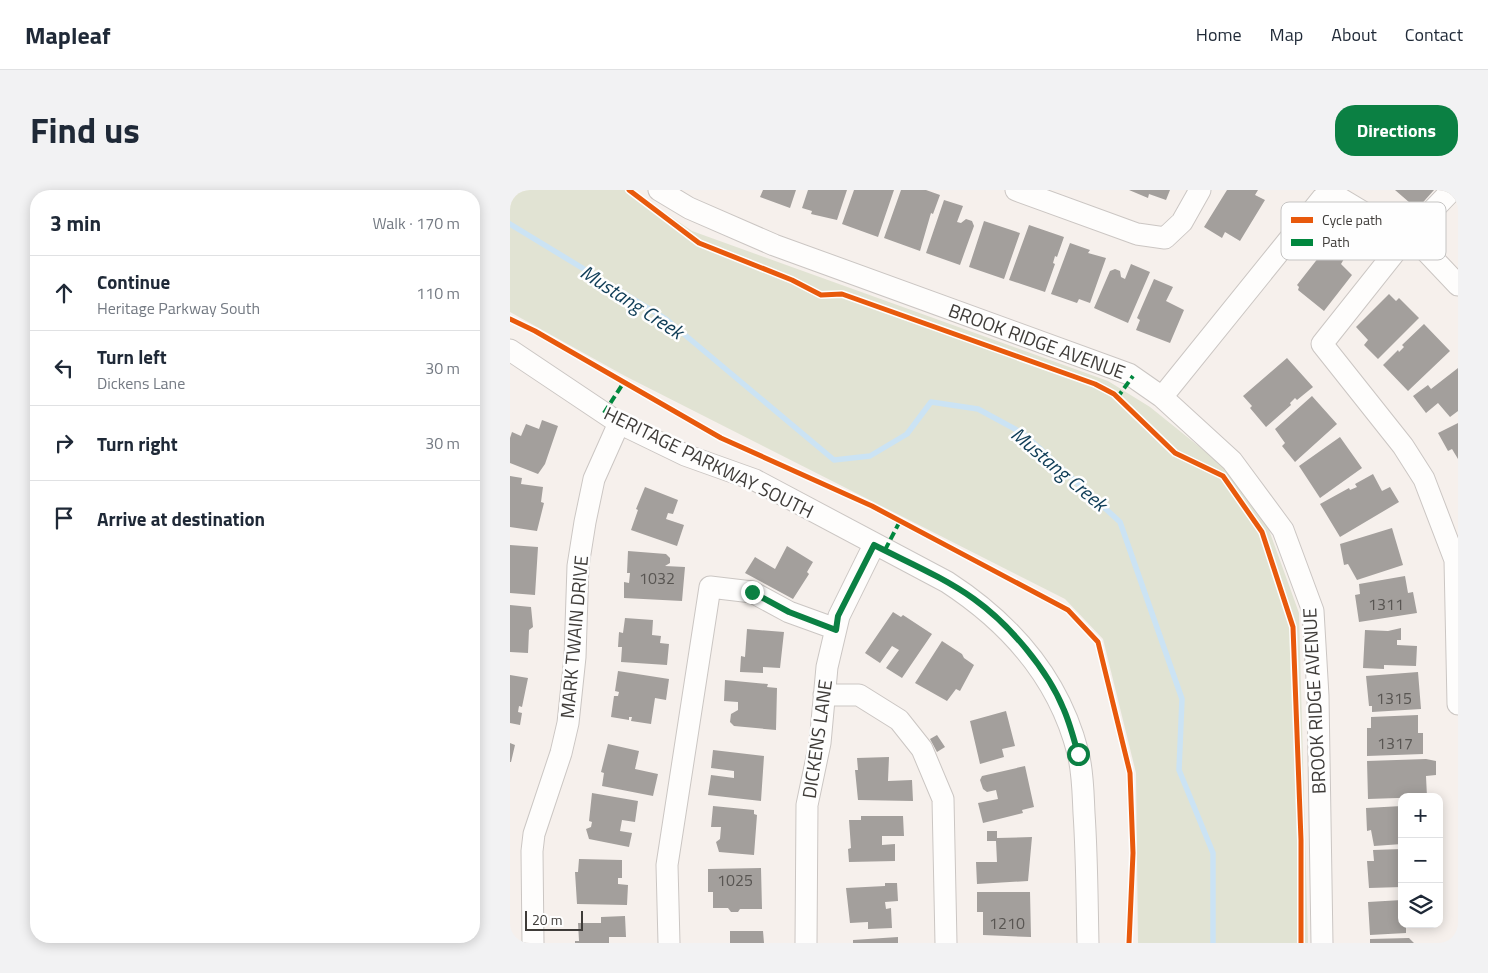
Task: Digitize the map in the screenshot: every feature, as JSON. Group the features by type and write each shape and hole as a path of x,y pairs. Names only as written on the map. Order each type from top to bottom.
{"street":[{"name":"BROOK RIDGE AVENUE","path":"659,190 688,208 774,244 1129,374 1162,397 1232,461 1283,530 1313,611 1318,696 1322,943"},
{"path":"1016,190 1136,234 1165,238 1182,222 1200,190"},
{"path":"1318,202 1328,190 1348,202"},
{"path":"1441,202 1452,190"},
{"path":"1162,397 1281,249"},
{"path":"1389,260 1322,344 1403,446 1424,479 1455,560 1458,704"},
{"path":"1435,260 1458,284"},
{"name":"HERITAGE PARKWAY SOUTH","path":"510,350 619,423 685,455 756,480 874,545 947,582 975,600 1025,647 1051,684 1064,710 1078,754 1086,846 1088,943"},
{"name":"MARK TWAIN DRIVE","path":"533,943 533,842 568,723 575,658 578,566 584,522 594,479 619,423"},
{"name":"DICKENS LANE","path":"806,943 807,804 820,743 827,667 838,616 874,545"},
{"path":"669,943 668,865 710,587 752,592 789,612 836,630"},
{"path":"824,695 859,695 899,720 922,749 943,799 946,943"}],"green space":[{"path":"510,190 632,190 692,231 1108,381 1150,407 1222,465 1269,530 1299,613 1308,943 1138,943 1136,773 1103,639 1065,599 625,376 510,312"}],"building":[{"path":"763,190 796,190 790,208 760,197"},
{"path":"808,190 847,190 837,220 811,214 812,211 802,208"},
{"path":"854,190 894,190 878,237 842,224"},
{"path":"901,190 926,190 940,195 933,214 931,213 920,251 884,238"},
{"path":"1129,190 1170,190 1166,200 1149,194 1148,198"},
{"path":"1227,190 1258,190 1255,195 1265,200 1240,241 1225,232 1222,238 1204,227"},
{"path":"1395,190 1434,190 1423,202 1409,202"},
{"path":"944,200 963,206 957,222 961,223 966,219 972,221 974,226 960,265 926,253"},
{"path":"984,221 1020,233 1004,279 969,267"},
{"path":"1029,225 1064,237 1057,257 1055,256 1053,263 1055,264 1045,292 1009,280"},
{"path":"1070,243 1090,250 1088,253 1106,258 1090,303 1079,299 1077,303 1051,294"},
{"path":"1317,260 1343,260 1341,264 1352,275 1324,311 1298,290 1299,287 1297,285"},
{"path":"1131,264 1150,272 1128,323 1094,308 1110,271 1115,269 1120,271 1121,277 1125,279"},
{"path":"1154,279 1173,287 1166,301 1184,310 1170,343 1136,330 1140,320 1137,318"},
{"path":"1389,294 1396,301 1399,298 1419,318 1378,359 1364,345 1368,340 1356,327"},
{"path":"1424,324 1450,351 1408,391 1383,365 1398,350 1399,352 1404,347 1402,345"},
{"path":"1287,358 1313,387 1297,400 1295,398 1290,403 1291,405 1266,427 1250,408 1252,406 1243,396"},
{"path":"1458,368 1458,411 1450,417 1438,403 1426,413 1413,396 1428,385 1431,389"},
{"path":"1312,396 1337,424 1295,462 1282,446 1285,443 1275,429"},
{"path":"542,420 558,426 545,464 538,474 510,463 510,438 512,432 521,436 526,424 539,429"},
{"path":"1458,423 1458,459 1452,449 1448,451 1438,433"},
{"path":"1340,437 1362,468 1320,498 1299,466"},
{"path":"1373,474 1382,491 1390,487 1399,502 1340,537 1320,504 1349,488 1350,490 1357,487 1355,484"},
{"path":"510,476 522,478 521,484 543,487 541,502 544,503 537,531 510,527"},
{"path":"645,487 678,500 673,514 668,513 666,519 684,525 677,546 631,530 638,510 636,509"},
{"path":"1392,528 1403,565 1357,580 1348,564 1344,565 1340,544"},
{"path":"510,545 538,547 535,595 510,593"},
{"path":"787,546 813,562 807,572 809,574 793,599 745,573 755,557 775,569"},
{"path":"628,551 666,554 670,558 670,563 665,566 685,567 682,601 624,598 624,582 629,583 630,573 627,573"},
{"path":"1405,576 1408,593 1413,592 1417,613 1359,622 1355,595 1360,594 1359,584"},
{"path":"510,605 531,607 533,627 529,630 528,653 510,652"},
{"path":"893,612 901,617 903,615 932,634 902,678 886,668 899,650 892,646 880,663 865,653"},
{"path":"625,618 653,620 652,635 661,636 660,643 669,644 667,665 621,662 622,647 618,647 619,632 623,633"},
{"path":"1401,628 1401,640 1397,640 1397,645 1417,646 1416,666 1384,665 1384,669 1363,668 1365,630 1388,631"},
{"path":"747,629 784,632 780,668 763,667 763,673 740,672 741,656 745,657"},
{"path":"942,641 962,654 964,658 974,665 960,691 956,689 947,701 915,683"},
{"path":"618,671 669,679 666,700 655,698 651,724 631,721 632,717 629,717 629,720 611,717 614,696 618,696 619,692 615,691"},
{"path":"1418,672 1421,709 1372,712 1372,706 1369,706 1366,676"},
{"path":"510,675 528,678 522,707 519,706 518,712 522,713 520,725 510,723"},
{"path":"725,680 768,684 767,687 777,688 776,730 734,726 730,722 731,714 738,710 738,702 724,701"},
{"path":"1006,711 1015,746 1002,749 1004,757 980,764 970,721"},
{"path":"1418,715 1418,733 1423,733 1423,754 1367,756 1367,728 1371,728 1371,717"},
{"path":"937,735 945,747 937,752 930,739"},
{"path":"510,743 515,745 511,762 510,762"},
{"path":"608,744 639,751 635,769 658,774 653,796 602,786 604,773 601,772"},
{"path":"713,750 764,756 761,801 708,795 711,775 734,778 734,771 711,768"},
{"path":"889,757 888,781 912,780 913,801 858,800 855,770 858,770 857,758"},
{"path":"1426,759 1436,761 1436,775 1426,776 1427,793 1398,793 1398,798 1368,799 1367,761"},
{"path":"1025,766 1034,807 1022,810 1023,813 983,823 978,803 998,799 996,790 987,792 983,789 980,780 982,776"},
{"path":"592,793 638,801 635,822 622,820 620,831 632,833 629,847 589,839 586,829 591,827 592,822 589,821"},
{"path":"713,806 754,810 754,814 757,815 754,855 719,852 716,842 720,839 721,827 711,827"},
{"path":"1398,806 1398,844 1374,846 1371,830 1367,831 1366,808"},
{"path":"861,816 903,816 904,836 882,836 882,845 895,844 895,861 849,862 848,849 851,848 849,820 861,820"},
{"path":"987,831 997,831 997,838 1032,837 1028,881 977,884 976,862 997,862 996,841 987,841"},
{"path":"1398,849 1398,887 1369,888 1367,861 1374,861 1373,850"},
{"path":"579,859 622,860 622,878 618,878 618,884 628,885 627,905 577,904 575,872 578,872"},
{"path":"761,868 762,909 740,909 738,912 731,912 728,908 713,908 713,892 708,892 708,869"},
{"path":"885,883 897,883 898,901 885,902 886,909 891,908 892,928 868,929 868,922 850,923 846,888 885,886"},
{"path":"977,892 1030,892 1031,937 983,935 983,912 977,912"},
{"path":"1398,900 1398,928 1406,928 1406,933 1370,935 1368,902"},
{"path":"625,916 626,937 609,937 609,943 575,943 575,941 579,941 578,923 601,923 601,917"},
{"path":"730,931 763,931 764,943 730,943"},
{"path":"898,937 898,943 853,943 853,940"},
{"path":"1409,938 1414,943 1370,943 1370,939"}],"waterway":[{"name":"Mustang Creek","path":"510,224 666,319 834,460 870,456 907,434 931,402 978,409 1024,434 1120,522 1182,699 1179,770 1213,853 1213,943"}],"marked path":[{"path":"1117,398 1133,376"},
{"path":"604,413 624,382"},
{"path":"885,550 900,521"}],"cycle path":[{"path":"629,190 699,243 792,280 821,295 842,294 1095,384 1114,394 1175,453 1223,476 1262,532 1293,627 1301,840 1301,943"},
{"path":"510,319 535,331 721,438 872,506 1068,610 1098,642 1130,773 1133,853 1129,943"}],"route":[{"path":"752,592 789,612 836,630 838,616 874,545 947,582 975,600 1025,647 1051,684 1064,710 1078,754"}]}
